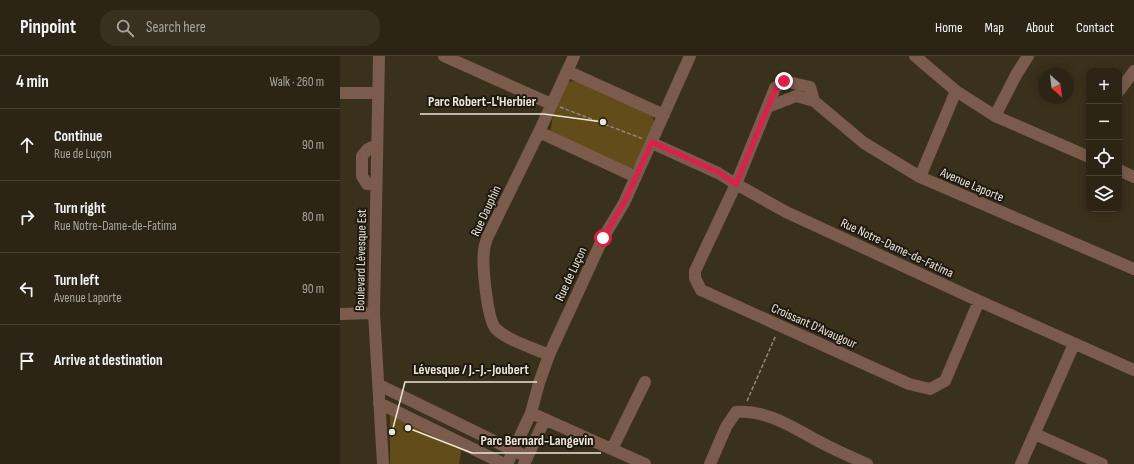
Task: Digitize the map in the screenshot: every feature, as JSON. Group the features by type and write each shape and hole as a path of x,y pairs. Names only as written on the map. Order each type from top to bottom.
{"street":[{"name":"Boulevard Lévesque Est","path":"379,56 374,313 383,464"},
{"path":"444,56 464,60 552,104"},
{"name":"Rue Dauphin","path":"549,355 508,337 495,329 490,318 484,271 484,251 487,238 574,56"},
{"name":"Rue de Luçon","path":"505,464 531,413 539,383 549,355 603,238 624,203 690,56"},
{"path":"915,56 956,91 995,116 1086,153"},
{"path":"995,116 1016,75 1028,56"},
{"path":"567,71 664,115"},
{"path":"1122,87 1134,71"},
{"name":"Avenue Laporte","path":"736,184 776,88 784,81 810,87 814,101"},
{"path":"920,177 956,91"},
{"path":"340,93 378,94"},
{"name":"Avenue Laporte","path":"768,107 796,96 814,101 864,143 920,177 1134,269"},
{"path":"539,132 636,177"},
{"name":"Rue Notre-Dame-de-Fatima","path":"652,142 718,172 736,184 786,212 979,301 1134,370"},
{"path":"1122,171 1134,177"},
{"name":"Croissant D'Avaugour","path":"736,184 695,271 695,278 701,290 909,384 930,389 945,381 979,301"},
{"path":"340,314 374,313"},
{"path":"1021,464 1074,344"},
{"path":"612,449 645,382"},
{"path":"379,385 513,450 526,461 545,419"},
{"path":"379,403 505,464"},
{"path":"710,464 726,427 736,412 748,411 773,418 867,464"},
{"path":"531,413 645,464"},
{"path":"1035,434 1102,464"}],"path":[{"path":"552,104 652,142"},
{"path":"748,411 747,402 780,326"}],"shaded area":[{"path":"581,80 652,115 657,129 638,165 628,170 550,134 554,109 567,82"},
{"path":"390,409 462,447 459,464 390,464"}],"place":[{"name":"Parc Robert-L'Herbier","path":"603,122"},
{"name":"Parc Bernard-Langevin","path":"408,428"},
{"name":"Lévesque / J.-J.-Joubert","path":"392,432"}],"route":[{"path":"603,238 624,203 652,142 718,172 736,184 776,88 784,81"}]}
